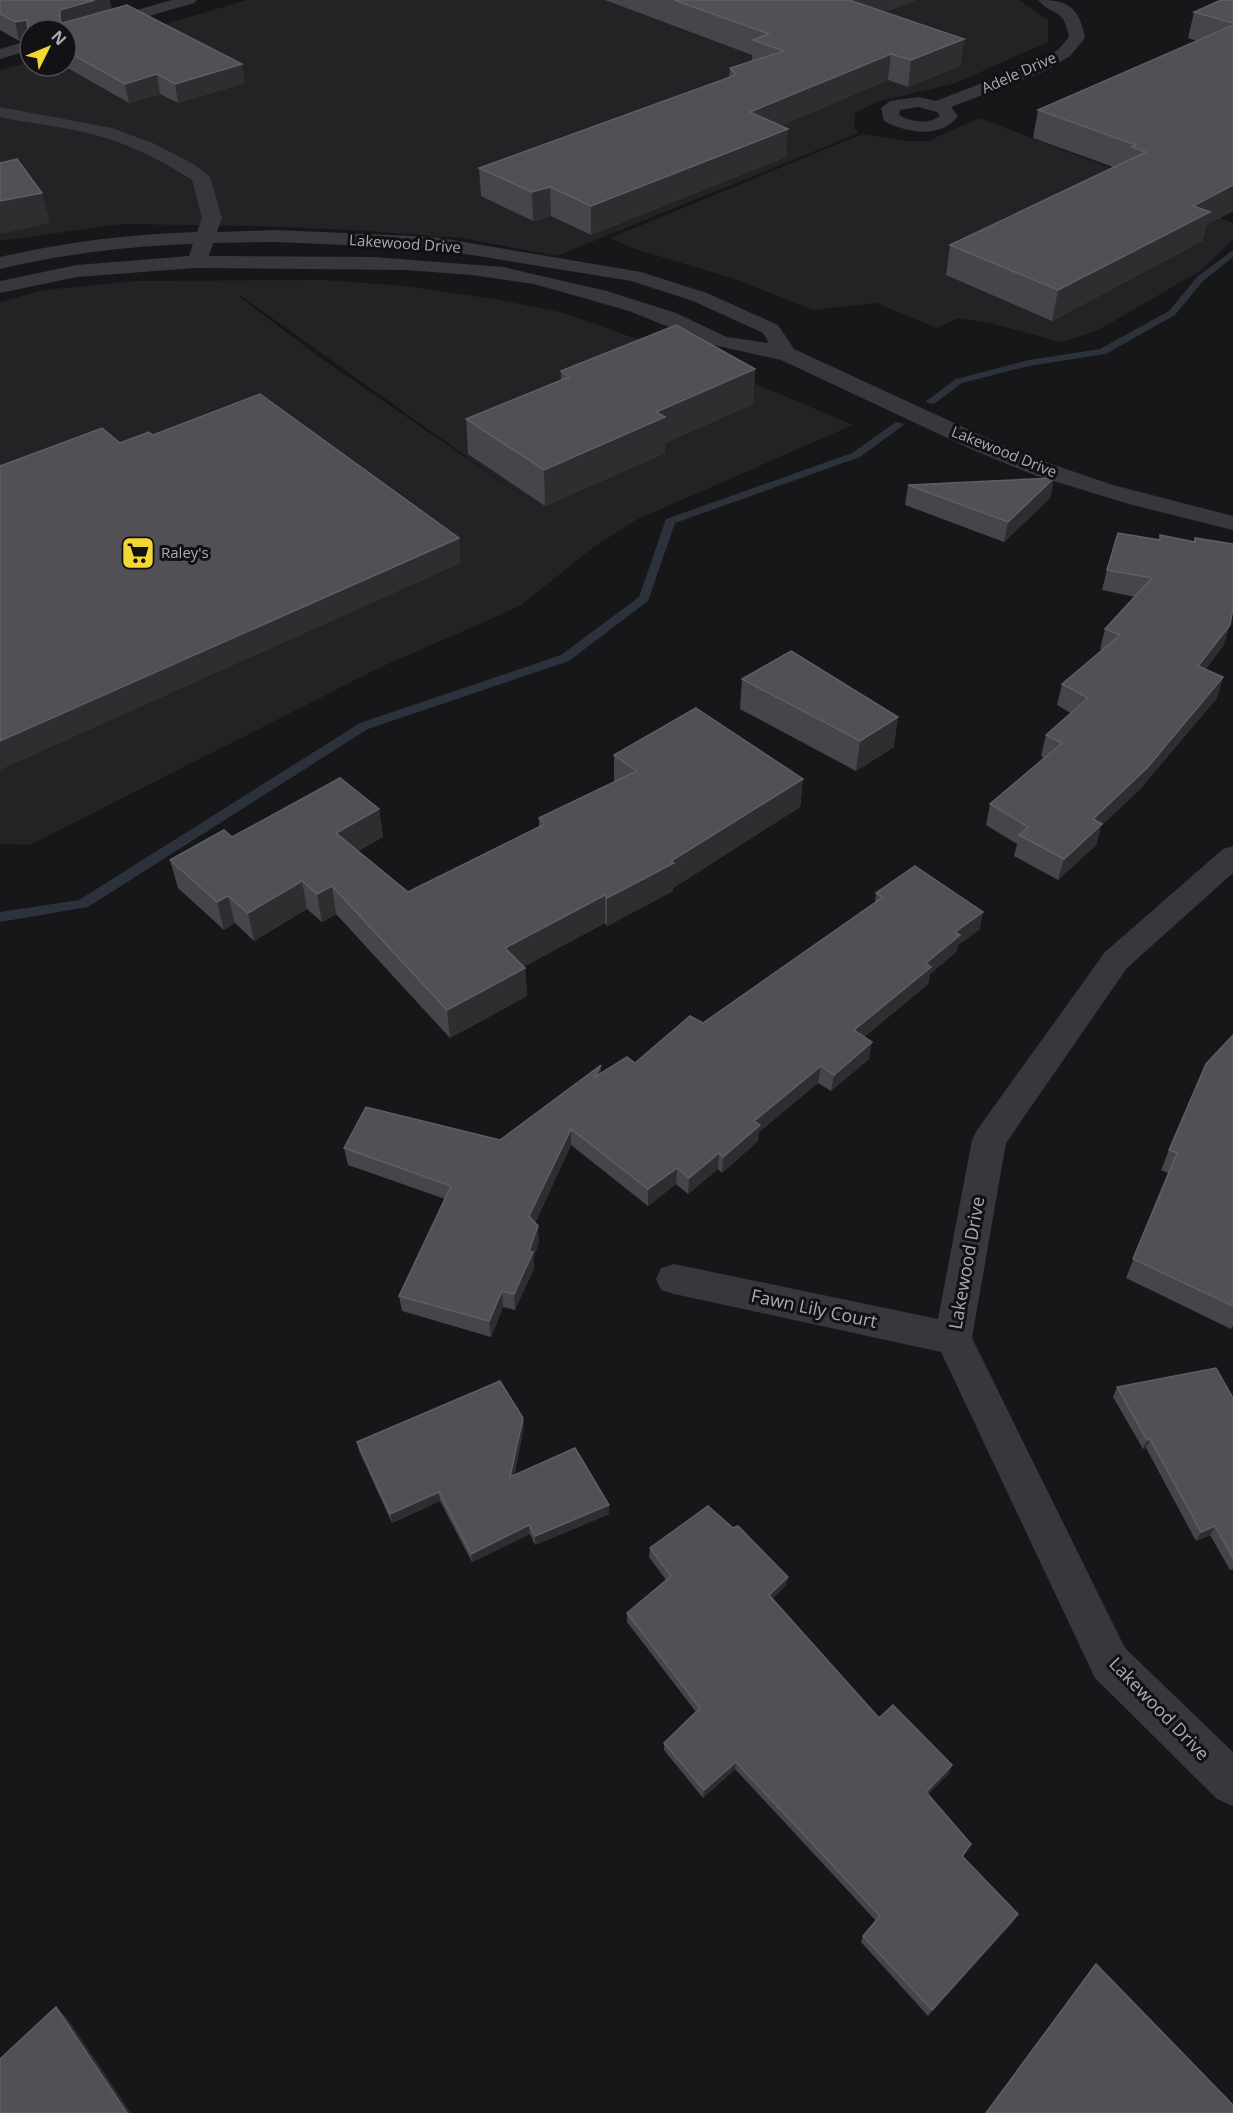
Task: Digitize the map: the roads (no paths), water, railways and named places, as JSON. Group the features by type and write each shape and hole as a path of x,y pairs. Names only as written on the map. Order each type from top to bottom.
{"street":[{"path":"78,32 189,0"},
{"name":"Adele Drive","path":"939,106 1039,67 1064,53 1077,38 1075,23 1066,9 1046,0"},
{"path":"0,54 18,49"},
{"path":"0,112 93,129 131,140 167,155 201,177 212,218 197,260"},
{"name":"Lakewood Drive","path":"0,263 47,252 163,239 205,237 276,236 435,243 634,276 700,297 771,329 785,353"},
{"name":"Lakewood Drive","path":"0,287 30,279 136,264 197,260 385,263 501,273 560,284 660,315 723,342 785,353 982,446 1070,478 1155,506 1233,523"},
{"name":"Lakewood Drive","path":"1233,856 1116,960 989,1140 953,1338 1110,1663 1233,1784"},
{"name":"Fawn Lily Court","path":"674,1279 953,1338"}],"waterway":[{"path":"930,402 959,381 1029,363 1103,352 1172,313 1200,279 1233,253"},
{"path":"0,917 83,904 364,726 565,658 644,599 670,521 856,455 900,424"}],"place":[{"name":"Raley's","path":"138,553"}]}
